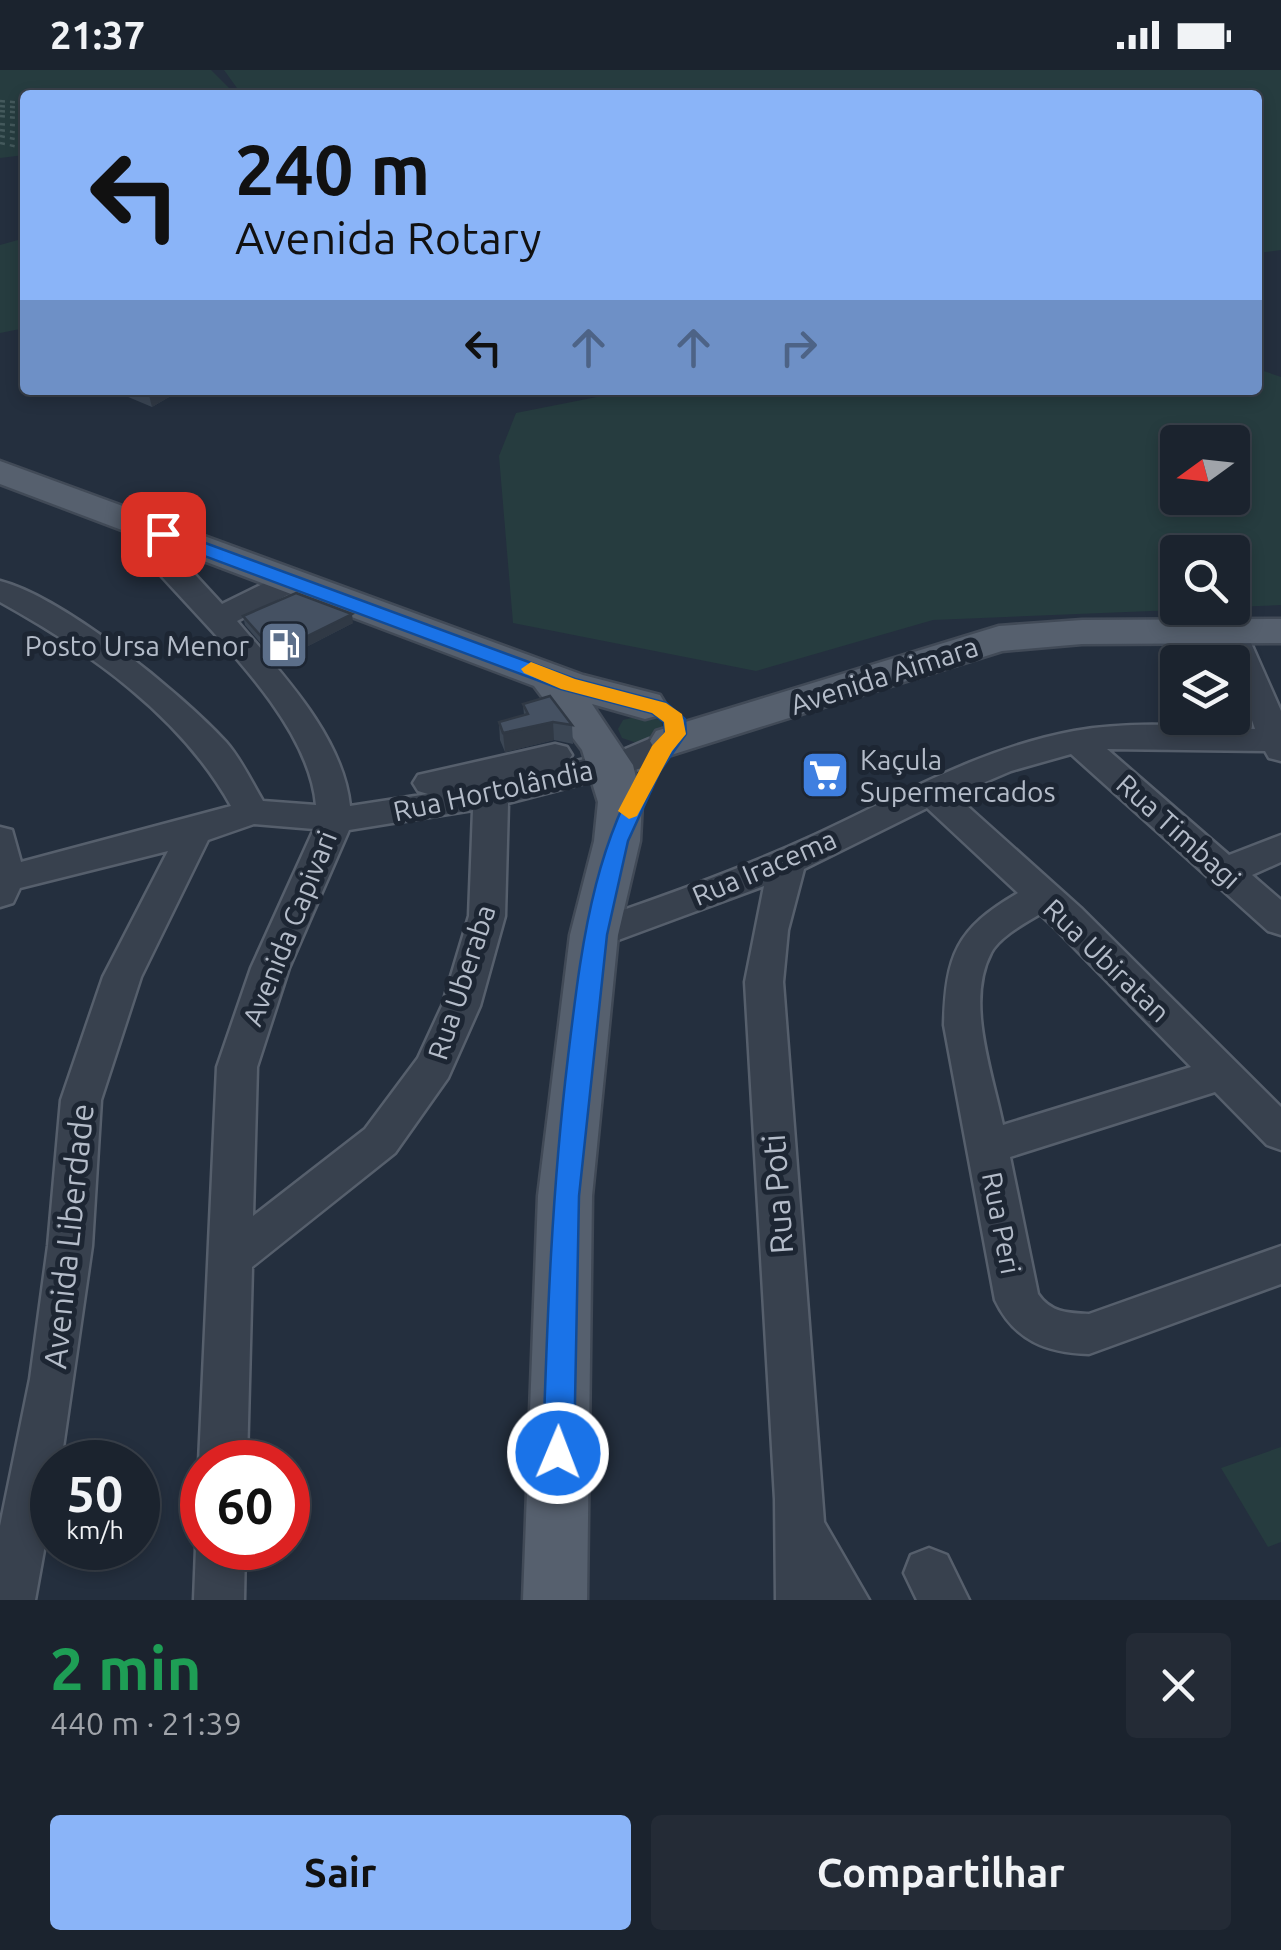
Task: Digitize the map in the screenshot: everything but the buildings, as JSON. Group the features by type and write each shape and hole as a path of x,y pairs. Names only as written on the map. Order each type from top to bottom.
{"main road":[{"path":"0,472 547,675 643,737"},
{"name":"Avenida Aimara","path":"643,737 763,714 999,639 1082,632 1281,632"},
{"path":"547,675 643,737"},
{"path":"554,1600 565,1196 594,935 643,737"}],"street":[{"name":"Avenida Capivari","path":"131,522 301,722 326,813 250,1015 237,1067 224,1440"},
{"path":"216,619 292,582"},
{"path":"0,590 52,619 136,679 216,753 252,812"},
{"path":"1232,634 1279,743"},
{"name":"Rua Hortolândia","path":"326,813 643,737"},
{"name":"Rua Hortolândia","path":"326,813 491,795 643,737"},
{"name":"Rua Iracema","path":"594,935 788,862 930,791 997,764 1077,741 1279,743"},
{"name":"Rua Timbagi","path":"1077,741 1281,921"},
{"name":"Rua Ubiratan","path":"930,791 1281,1133"},
{"name":"Rua Uberaba","path":"230,1258 381,1140 410,1106 437,1062 487,918 494,868 491,795"},
{"path":"0,838 2,886 252,812 326,813"},
{"name":"Avenida Liberdade","path":"10,1600 53,1380 70,1246 81,1100 122,976 195,832"},
{"path":"1224,872 1281,848"},
{"name":"Rua Poti","path":"788,862 770,930 764,982 800,1528 801,1600"},
{"name":"Rua Peri","path":"1041,896 992,928 976,944 967,962 963,1025 1017,1300 1028,1317 1063,1334 1088,1334 1281,1265"},
{"path":"988,1147 1222,1074"},
{"path":"800,1528 844,1600"},
{"path":"220,1600 221,1570"}],"green space":[{"path":"0,70 211,70 231,90 20,90 20,156 0,158"},
{"path":"224,70 1281,70 1281,250 1262,252 1262,90 238,90"},
{"path":"20,239 20,329 0,333 0,245"},
{"path":"1262,370 1281,377 1281,605 1250,606 1250,535 1160,535 1160,611 933,620 756,671 513,623 499,456 516,413 607,395 1262,395"},
{"path":"648,714 661,721 664,731 643,745 622,738 618,729 623,720"},
{"path":"1281,1447 1281,1542 1268,1547 1221,1468"}],"slow traffic":[{"path":"531,669 568,684 659,708 674,719 676,734 663,746 629,811"}],"place":[{"name":"Posto Ursa Menor","path":"284,645"},
{"name":"Kaçula Supermercados","path":"825,775"}],"route":[{"path":"163,534 568,684 659,708 674,719 676,734 663,746 650,768 616,841 594,935 565,1196 558,1453"}]}
